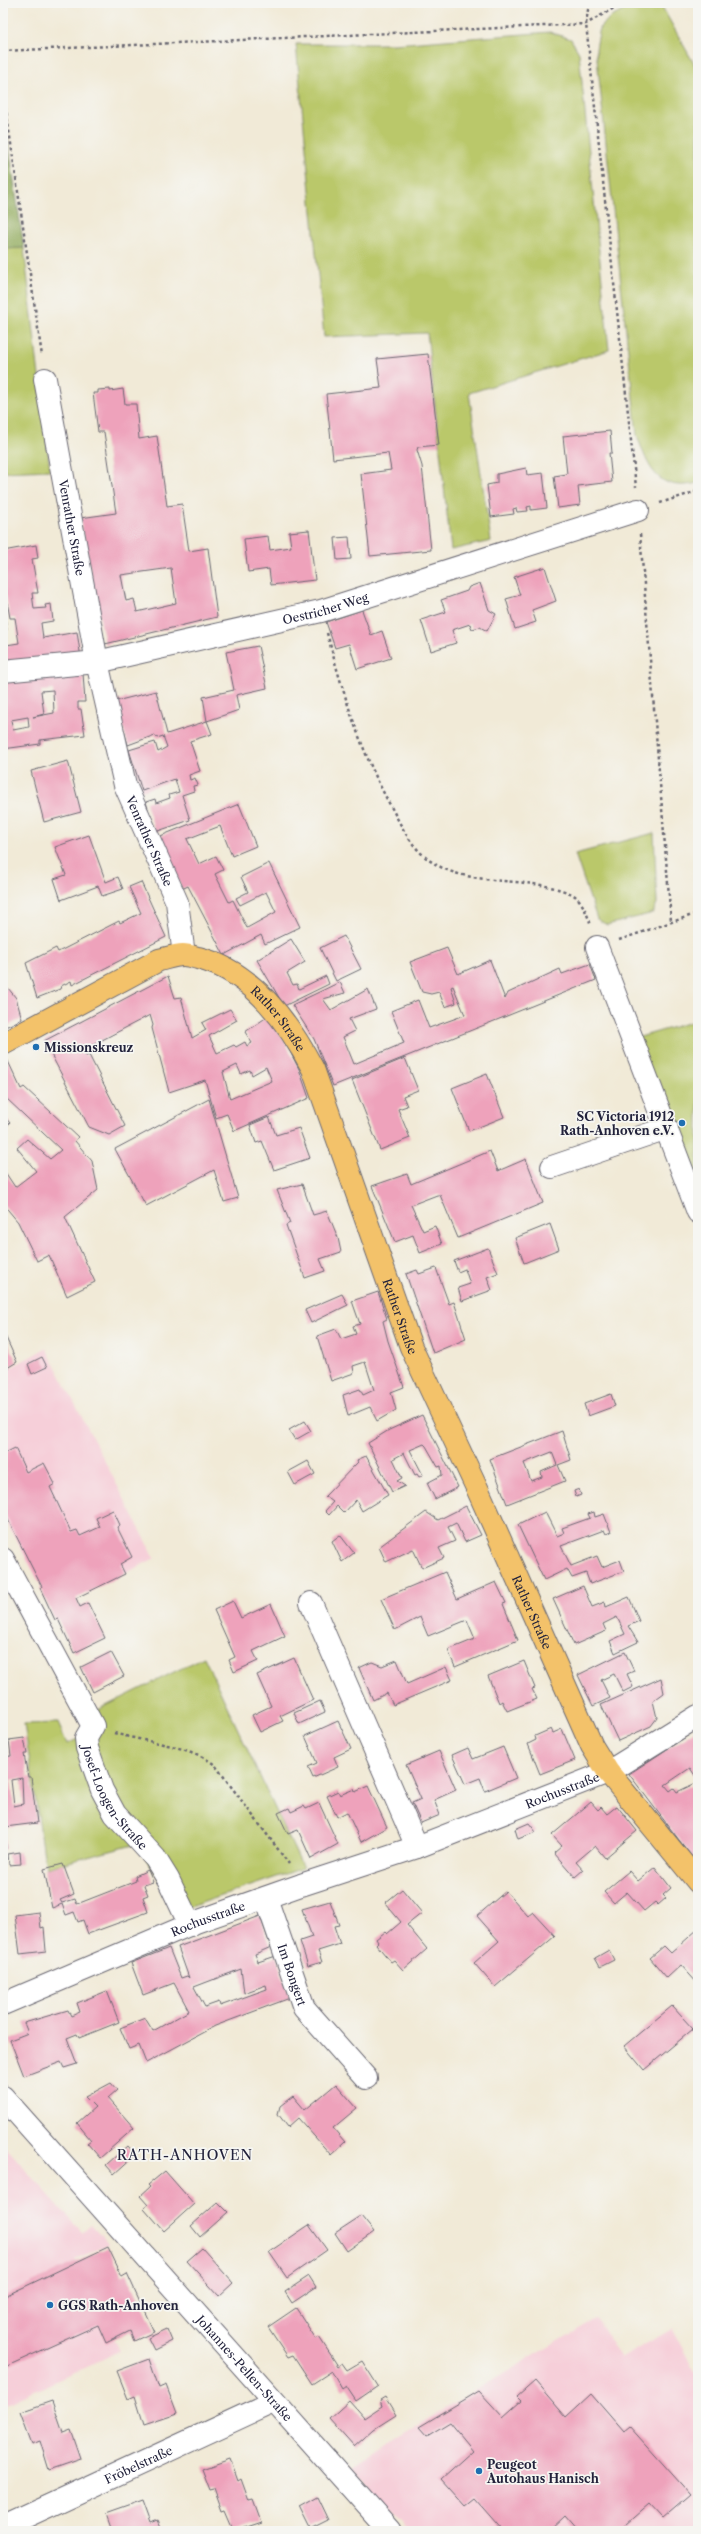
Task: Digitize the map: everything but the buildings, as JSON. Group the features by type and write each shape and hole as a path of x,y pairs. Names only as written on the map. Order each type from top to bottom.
{"main road":[{"name":"Rather Straße","path":"3,1044 160,960 184,955 208,960 232,972 259,994 280,1016 302,1049 316,1077 411,1347 480,1495 592,1746 608,1772 698,1882"}],"street":[{"name":"Venrather Straße","path":"45,378 97,662 124,785 177,902 184,955"},
{"name":"Oestricher Weg","path":"3,670 97,662 321,611 638,510"},
{"path":"597,947 698,1212"},
{"path":"552,1167 667,1128"},
{"name":"Josef-Loogen-Straße","path":"3,1559 93,1726 86,1738 102,1790 115,1814 155,1858 168,1879 190,1925"},
{"path":"311,1603 417,1847"},
{"name":"Rochusstraße","path":"3,2004 190,1925 301,1885 417,1847 608,1772 698,1716"},
{"name":"Im Bongert","path":"266,1898 304,2008 366,2078"},
{"name":"Johannes-Pellen-Straße","path":"3,2097 390,2531"},
{"name":"Fröbelstraße","path":"3,2528 274,2402"}],"path":[{"path":"589,3 586,24 638,510 671,921"},
{"path":"3,51 586,24 623,3"},
{"path":"3,89 45,378"},
{"path":"638,510 698,491"},
{"path":"321,611 346,704 379,784 405,834 423,855 443,868 467,876 545,885 567,892 578,898 590,923 597,947 698,913"},
{"path":"93,1726 205,1757 215,1765 285,1858 301,1885"}],"shaded area":[{"path":"46,1348 155,1558 76,1599 42,1588 3,1516 3,1372"},
{"name":"GGS Rath-Anhoven","path":"3,2144 82,2232 91,2224 109,2244 75,2259 120,2351 3,2406"},
{"path":"596,2319 621,2358 672,2329 698,2377 698,2531 410,2531 350,2465"}],"green space":[{"path":"639,3 660,3 698,71 698,483 684,485 664,481 656,475 645,457 637,435 596,49 600,27 611,17"},
{"path":"550,32 571,39 579,53 609,350 469,393 491,541 451,550 427,333 324,337 296,44 394,44"},
{"path":"3,107 24,248 3,249"},
{"path":"24,248 50,470 3,472 3,249"},
{"path":"654,833 657,903 653,913 607,925 597,919 575,854"},
{"name":"SC Victoria 1912 Rath-Anhoven e.V.","path":"698,1020 698,1207 633,1039"},
{"path":"204,1657 303,1868 178,1911 137,1844 46,1868 24,1724 58,1723 67,1744 101,1728 94,1712"}],"place":[{"name":"Missionskreuz","path":"36,1047"},
{"name":"SC Victoria 1912 Rath-Anhoven e.V.","path":"682,1123"},
{"name":"GGS Rath-Anhoven","path":"50,2305"},
{"name":"Peugeot Autohaus Hanisch","path":"479,2471"}],"district":[{"name":"RATH-ANHOVEN","path":"185,2155"}]}
